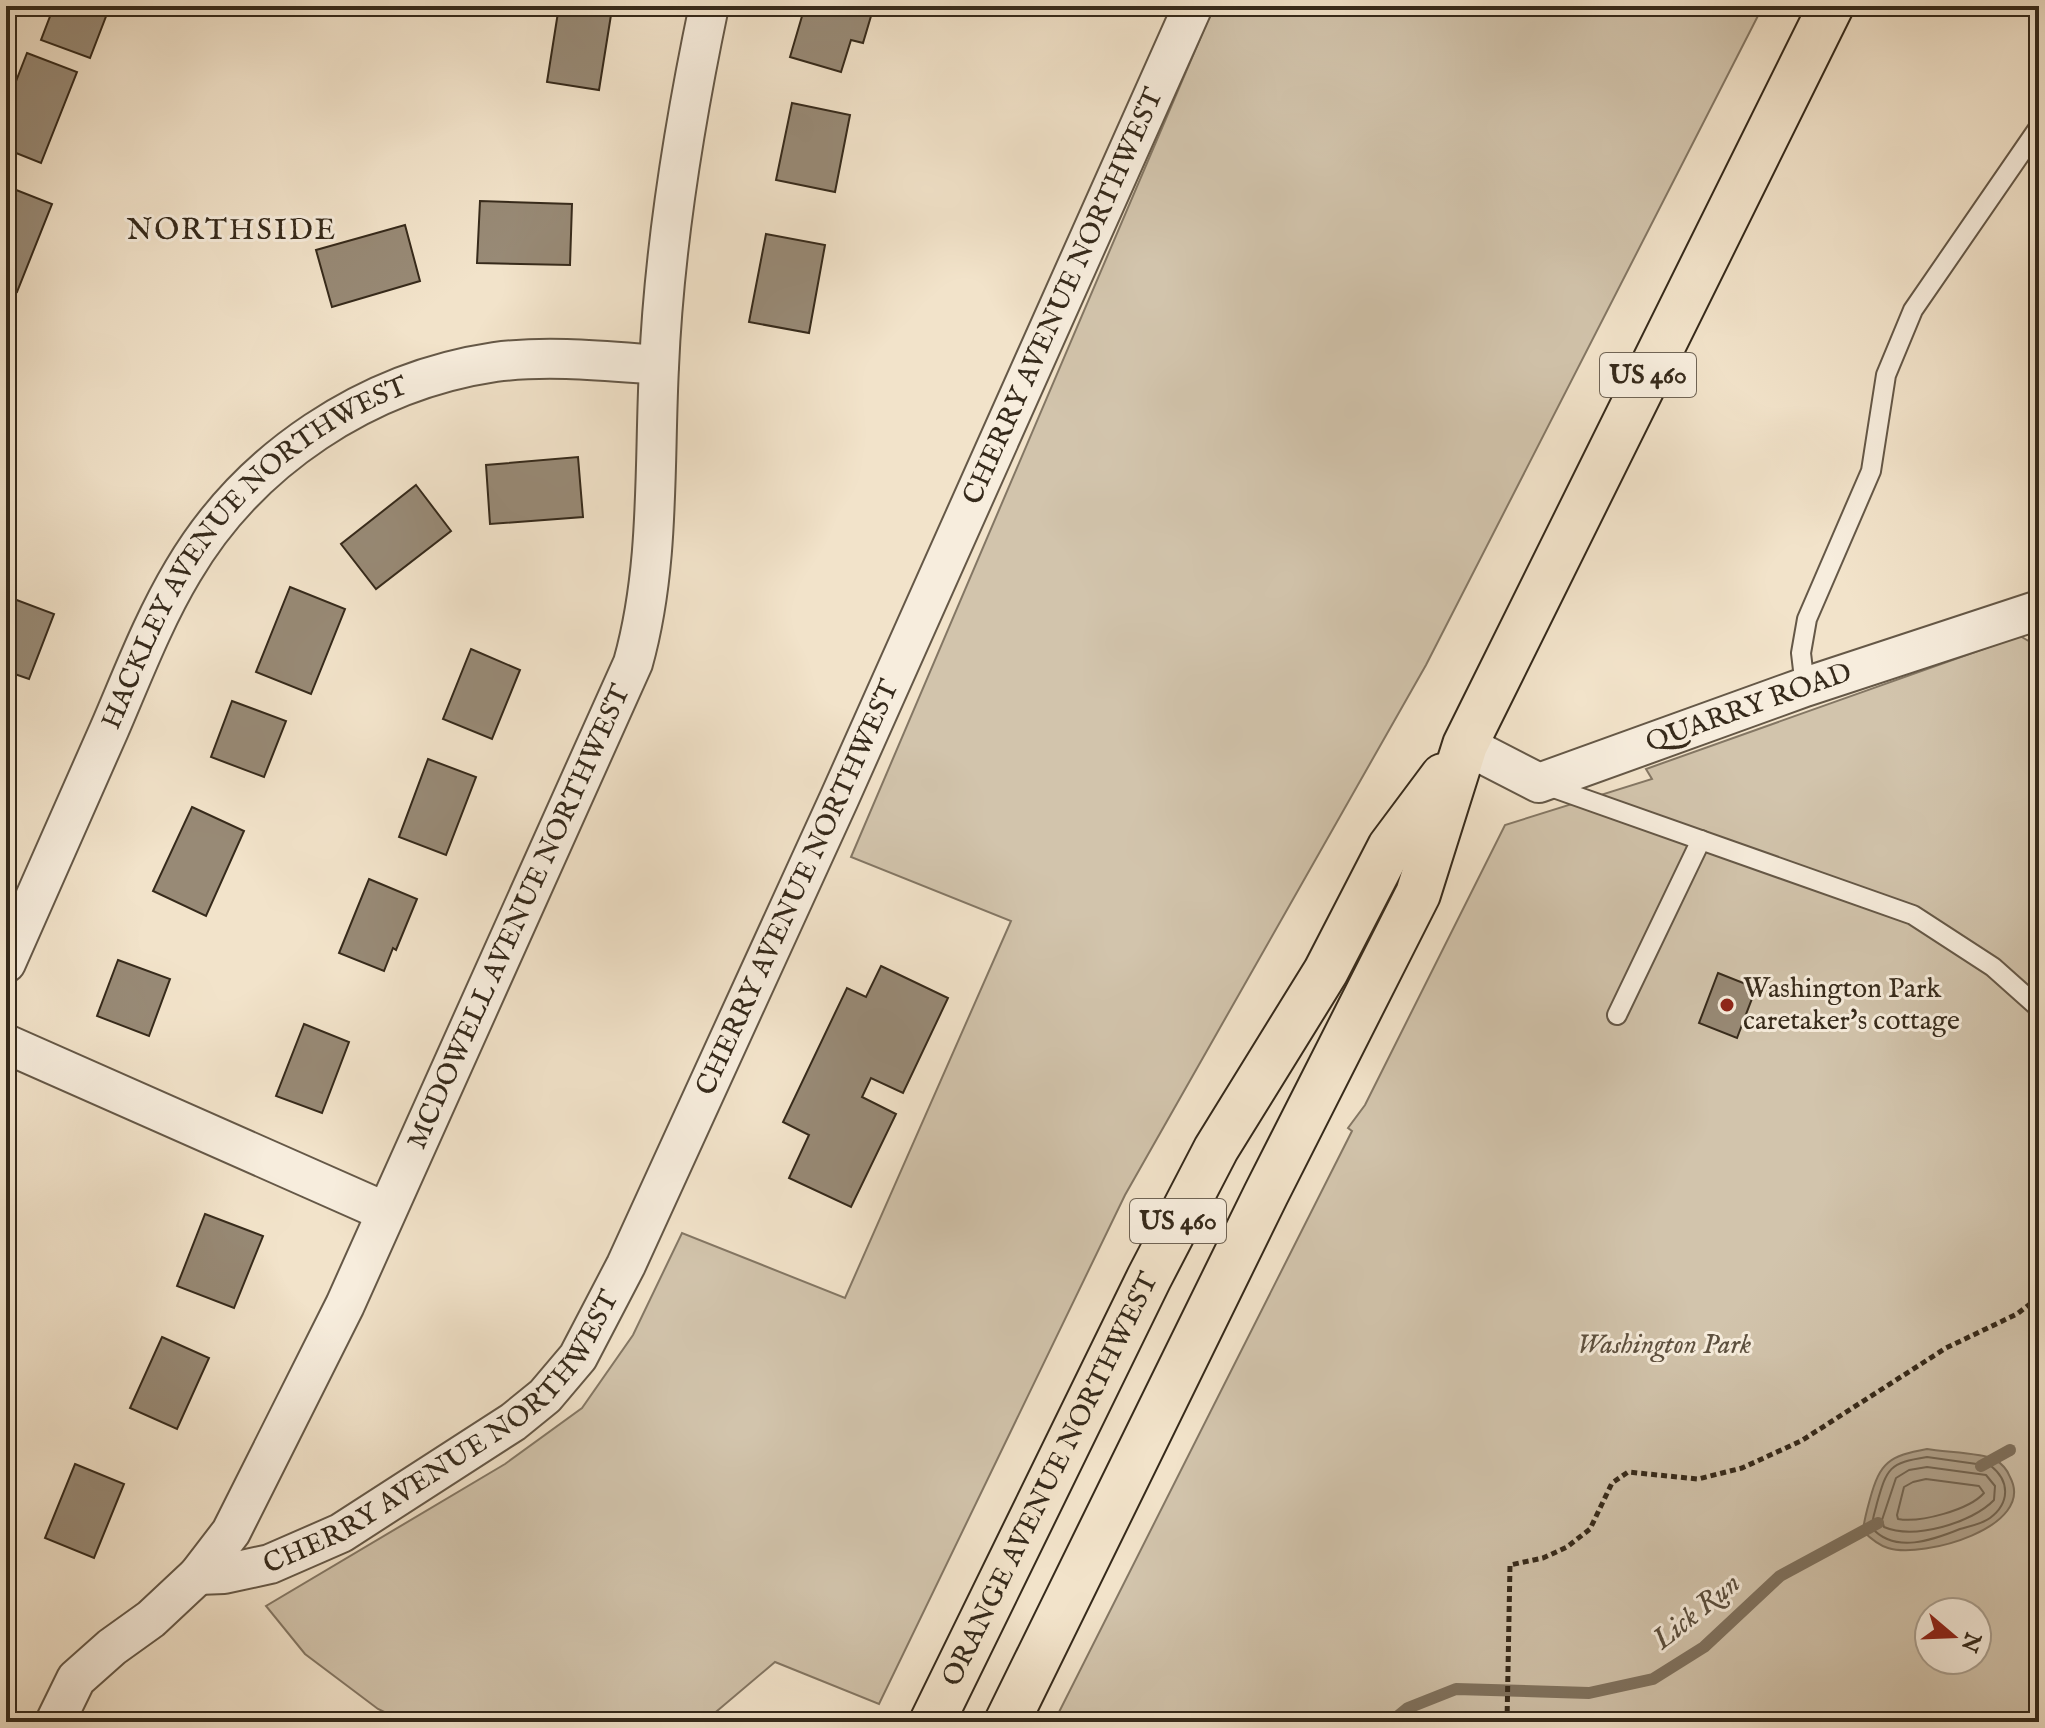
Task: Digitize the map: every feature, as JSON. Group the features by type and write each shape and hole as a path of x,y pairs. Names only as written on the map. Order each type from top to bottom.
{"main road":[{"name":"ORANGE AVENUE NORTHWEST","path":"1007,1722 1266,1194 1418,894 1465,745 1831,6"},
{"name":"ORANGE AVENUE NORTHWEST","path":"932,1722 1149,1278 1216,1149 1326,971 1390,847 1465,745"}],"street":[{"name":"MCDOWELL AVENUE NORTHWEST","path":"55,1722 76,1679 112,1647 151,1619 198,1575 231,1532 345,1305 633,663 640,639 654,542 659,365 671,230 691,93 709,6"},
{"name":"CHERRY AVENUE NORTHWEST","path":"198,1575 224,1574 270,1564 341,1533 513,1422 545,1396 578,1357 626,1265 839,799 1193,6"},
{"name":"HACKLEY AVENUE NORTHWEST","path":"6,963 154,628 184,570 222,516 265,470 315,430 371,399 432,376 496,362 562,358 659,365"},
{"name":"QUARRY ROAD","path":"1539,783 1805,687 2039,610"},
{"path":"1465,745 1539,783"},
{"path":"6,1044 386,1212"}],"lane":[{"path":"1805,687 1801,653 1807,619 1871,471 1886,375 1904,328 1913,310 2039,127"},
{"path":"1539,783 1913,915 1993,967 2039,1008"},
{"path":"1617,1015 1701,840"}],"path":[{"path":"1507,1720 1510,1565 1543,1558 1567,1547 1590,1529 1612,1483 1628,1472 1698,1479 1742,1468 1801,1441 1946,1348 2017,1314 2039,1297"}],"green space":[{"path":"1214,6 1763,6 1426,665 1125,1195 879,1704 775,1662 704,1722 405,1722 378,1709 305,1654 266,1606 505,1464 582,1408 633,1335 682,1233 845,1298 1011,921 851,857"},
{"name":"Washington Park","path":"2020,636 2039,647 2039,1722 1054,1722 1352,1131 1348,1128 1365,1105 1505,825 1652,779 1646,769"}],"water":[{"path":"1927,1449 1981,1455 1999,1462 2009,1474 2014,1495 2007,1511 1992,1524 1949,1544 1904,1550 1881,1545 1863,1531 1878,1477 1895,1458"}],"building":[{"path":"54,6 110,6 90,58 41,40"},
{"path":"559,6 611,15 599,90 547,82"},
{"path":"805,6 874,6 863,43 851,40 841,72 790,57"},
{"path":"27,53 77,72 41,163 6,149 6,107"},
{"path":"792,103 850,115 835,192 776,180"},
{"path":"6,186 52,204 17,292 6,288"},
{"path":"480,201 572,204 570,265 477,263"},
{"path":"405,225 420,281 332,307 316,250"},
{"path":"766,234 825,245 809,333 749,322"},
{"path":"578,457 583,517 490,524 486,465"},
{"path":"416,485 451,531 376,589 341,544"},
{"path":"290,587 345,609 311,694 256,672"},
{"path":"6,596 54,614 29,679 6,671"},
{"path":"471,649 520,670 492,739 443,719"},
{"path":"232,701 286,721 264,777 211,757"},
{"path":"428,759 476,777 446,855 399,837"},
{"path":"192,807 244,831 206,916 153,891"},
{"path":"369,879 417,899 384,971 339,953"},
{"path":"118,960 170,979 149,1036 97,1016"},
{"path":"881,966 948,998 903,1093 871,1078 862,1097 896,1114 851,1207 789,1178 809,1135 783,1122 847,988 866,997"},
{"name":"Washington Park caretaker's cottage","path":"1718,973 1756,988 1737,1038 1699,1023"},
{"path":"304,1024 349,1042 322,1113 276,1096"},
{"path":"205,1214 263,1236 234,1308 177,1286"},
{"path":"162,1337 209,1358 177,1429 130,1408"},
{"path":"75,1464 124,1484 94,1558 45,1538"}],"waterway":[{"name":"Lick Run","path":"1981,1466 2010,1450"},
{"name":"Lick Run","path":"1391,1722 1408,1708 1456,1689 1589,1693 1653,1679 1704,1647 1780,1576 1878,1523"}],"place":[{"name":"Washington Park caretaker's cottage","path":"1727,1005"}],"district":[{"name":"NORTHSIDE","path":"232,231"}]}
